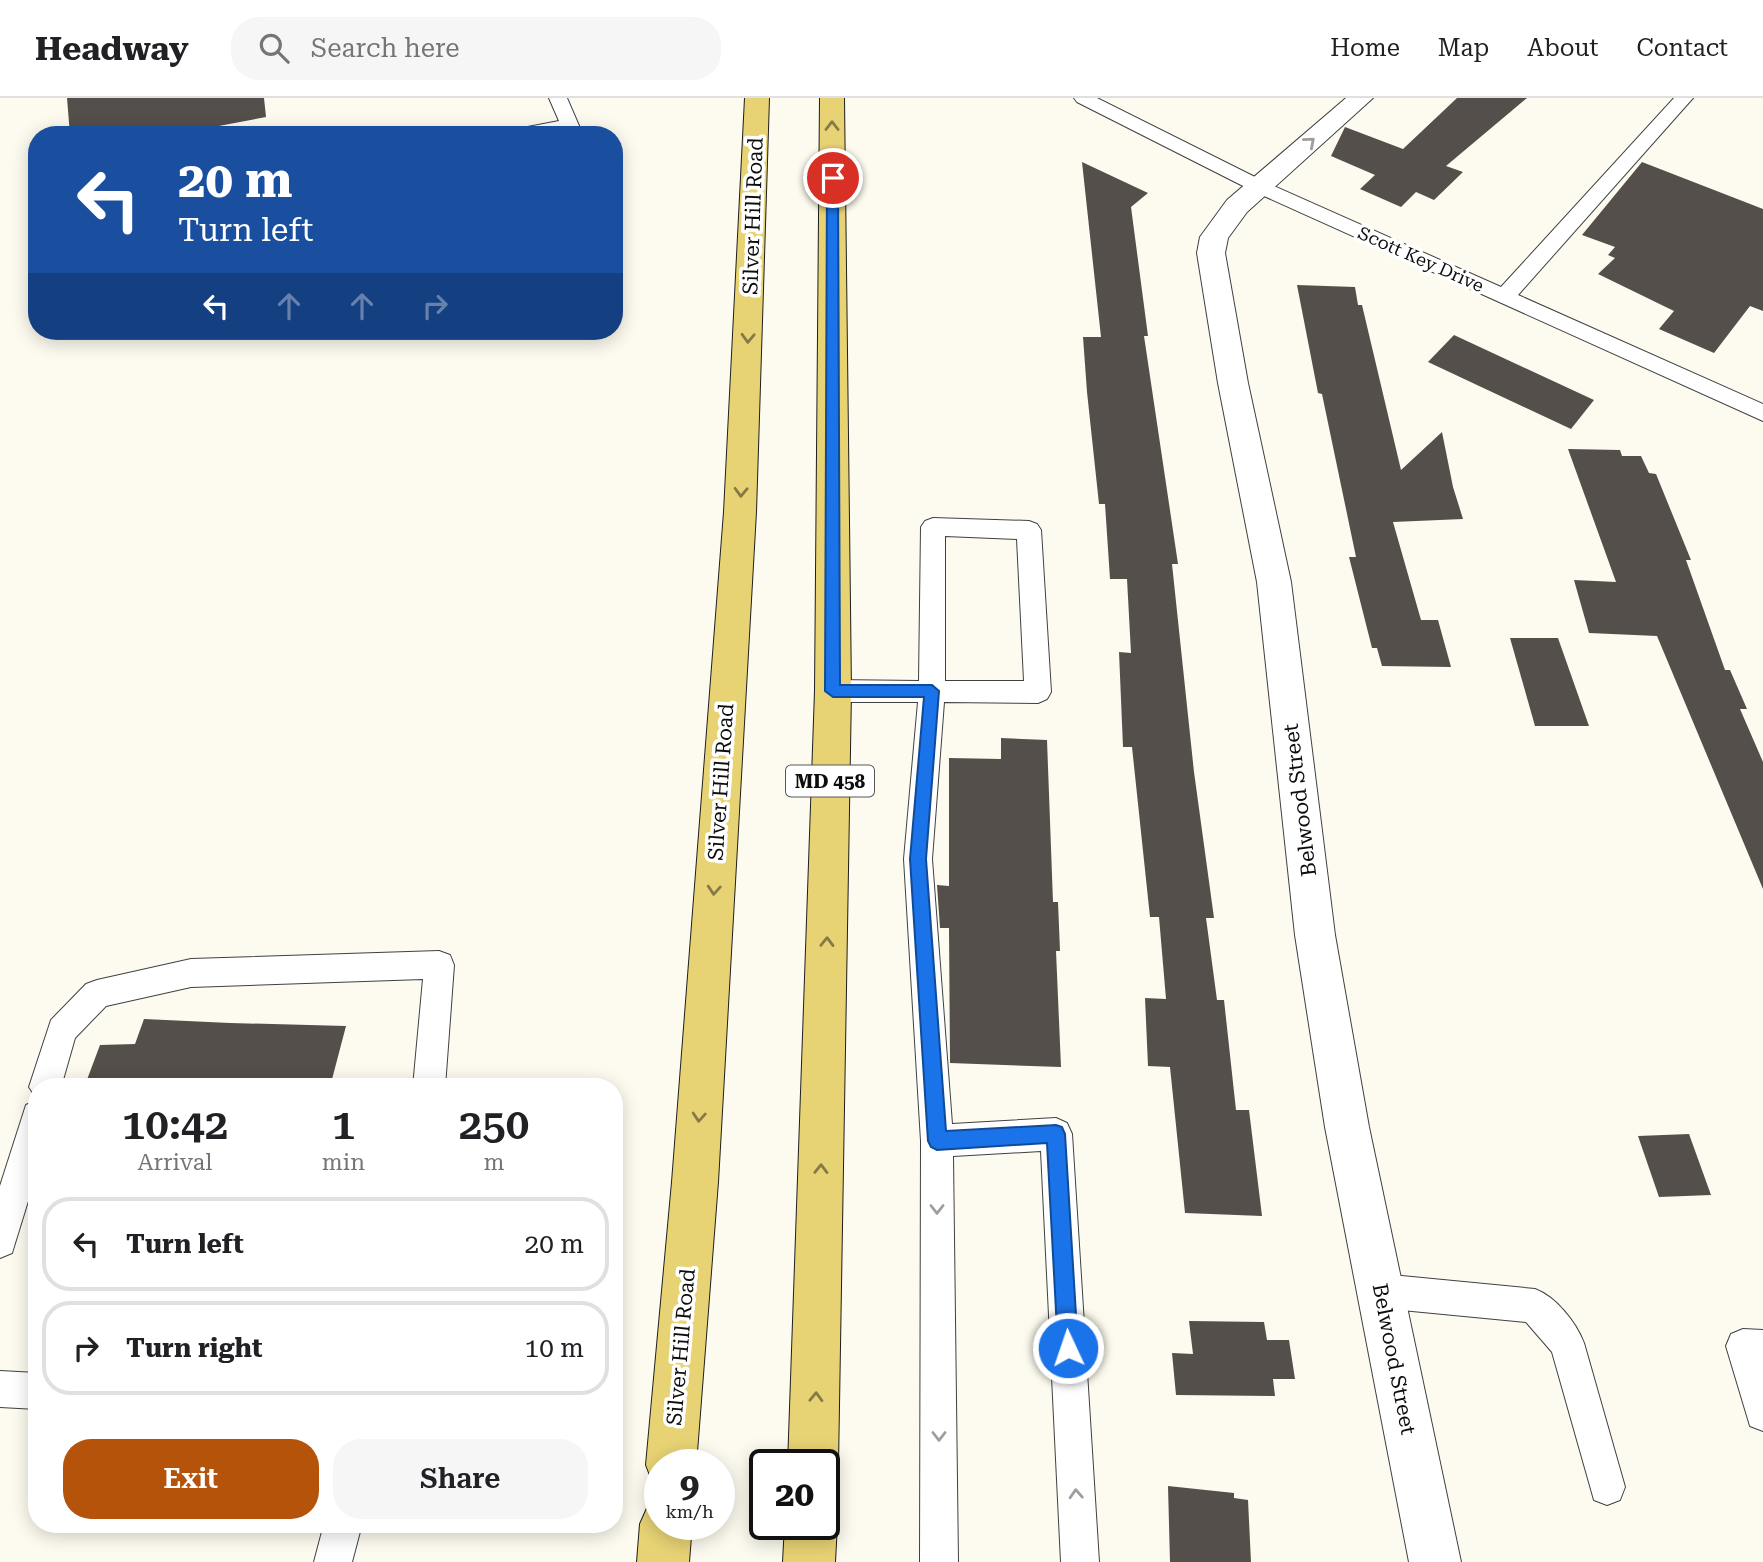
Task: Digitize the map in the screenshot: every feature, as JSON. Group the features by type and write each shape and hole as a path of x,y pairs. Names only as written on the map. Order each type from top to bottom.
{"main road":[{"name":"Silver Hill Road","path":"672,1449 695,1182 740,512 758,98"},
{"name":"MD 458","path":"813,1449 833,691 832,98"},
{"path":"663,1562 665,1540"},
{"path":"809,1562 810,1540"}],"street":[{"name":"Belwood Street","path":"1361,98 1259,187 1224,222 1214,237 1211,253 1233,383 1274,582 1315,934 1347,1127 1435,1562"}],"lane":[{"path":"558,98 571,126"},
{"name":"Scott Key Drive","path":"1083,98 1259,187 1763,413"},
{"path":"1504,297 1684,98"},
{"path":"833,691 932,691 1038,692 1029,530 933,527 932,691 918,859 937,1141 939,1562"},
{"path":"48,1078 62,1030 97,994 191,973 439,965 430,1078"},
{"path":"937,1141 1056,1134 1080,1562"},
{"path":"0,1241 28,1146"},
{"path":"1381,1292 1535,1306 1567,1343 1607,1487"},
{"path":"1763,1347 1744,1346 1763,1413"},
{"path":"0,1389 28,1391"},
{"path":"333,1562 341,1533"}],"building":[{"path":"67,98 264,98 266,117 218,126 69,126"},
{"path":"1457,98 1527,98 1446,166 1463,172 1434,200 1416,192 1401,207 1360,189 1375,175 1331,156 1345,127 1403,149"},
{"path":"1082,162 1148,193 1131,207 1148,336 1144,336 1178,564 1172,564 1194,772 1214,918 1206,918 1217,1000 1224,1000 1236,1110 1249,1110 1262,1216 1185,1213 1170,1067 1148,1066 1145,998 1166,999 1159,917 1150,917 1132,747 1123,747 1119,652 1131,653 1127,579 1110,579 1105,504 1099,504 1087,392 1083,337 1101,337"},
{"path":"1642,162 1763,209 1763,311 1750,306 1714,353 1659,329 1674,311 1598,274 1615,258 1608,255 1615,247 1582,235"},
{"path":"1297,285 1355,287 1358,305 1362,305 1401,470 1442,432 1453,487 1463,519 1393,522 1421,620 1438,620 1451,667 1382,666 1377,648 1372,648 1349,557 1356,557 1322,394 1318,393"},
{"path":"1454,335 1594,400 1571,429 1428,362"},
{"path":"1568,449 1620,450 1622,456 1641,456 1649,473 1656,474 1691,560 1686,560 1725,670 1730,670 1747,709 1740,709 1763,762 1763,889 1657,636 1589,633 1574,580 1616,582"},
{"path":"1510,638 1558,638 1589,726 1535,726"},
{"path":"1001,738 1047,740 1053,902 1058,902 1060,951 1056,951 1061,1067 950,1063 949,928 940,928 937,885 949,886 949,758 1001,759"},
{"path":"144,1019 346,1026 332,1078 88,1078 100,1045 135,1044"},
{"path":"1689,1134 1711,1195 1659,1197 1638,1136"},
{"path":"1189,1321 1264,1322 1267,1340 1289,1340 1295,1379 1273,1379 1275,1396 1176,1395 1172,1353 1193,1354"},
{"path":"1168,1486 1234,1493 1234,1498 1248,1500 1251,1562 1170,1562"}],"route":[{"path":"833,178 833,691 932,691 918,859 937,1141 1056,1134 1068,1348"}]}
